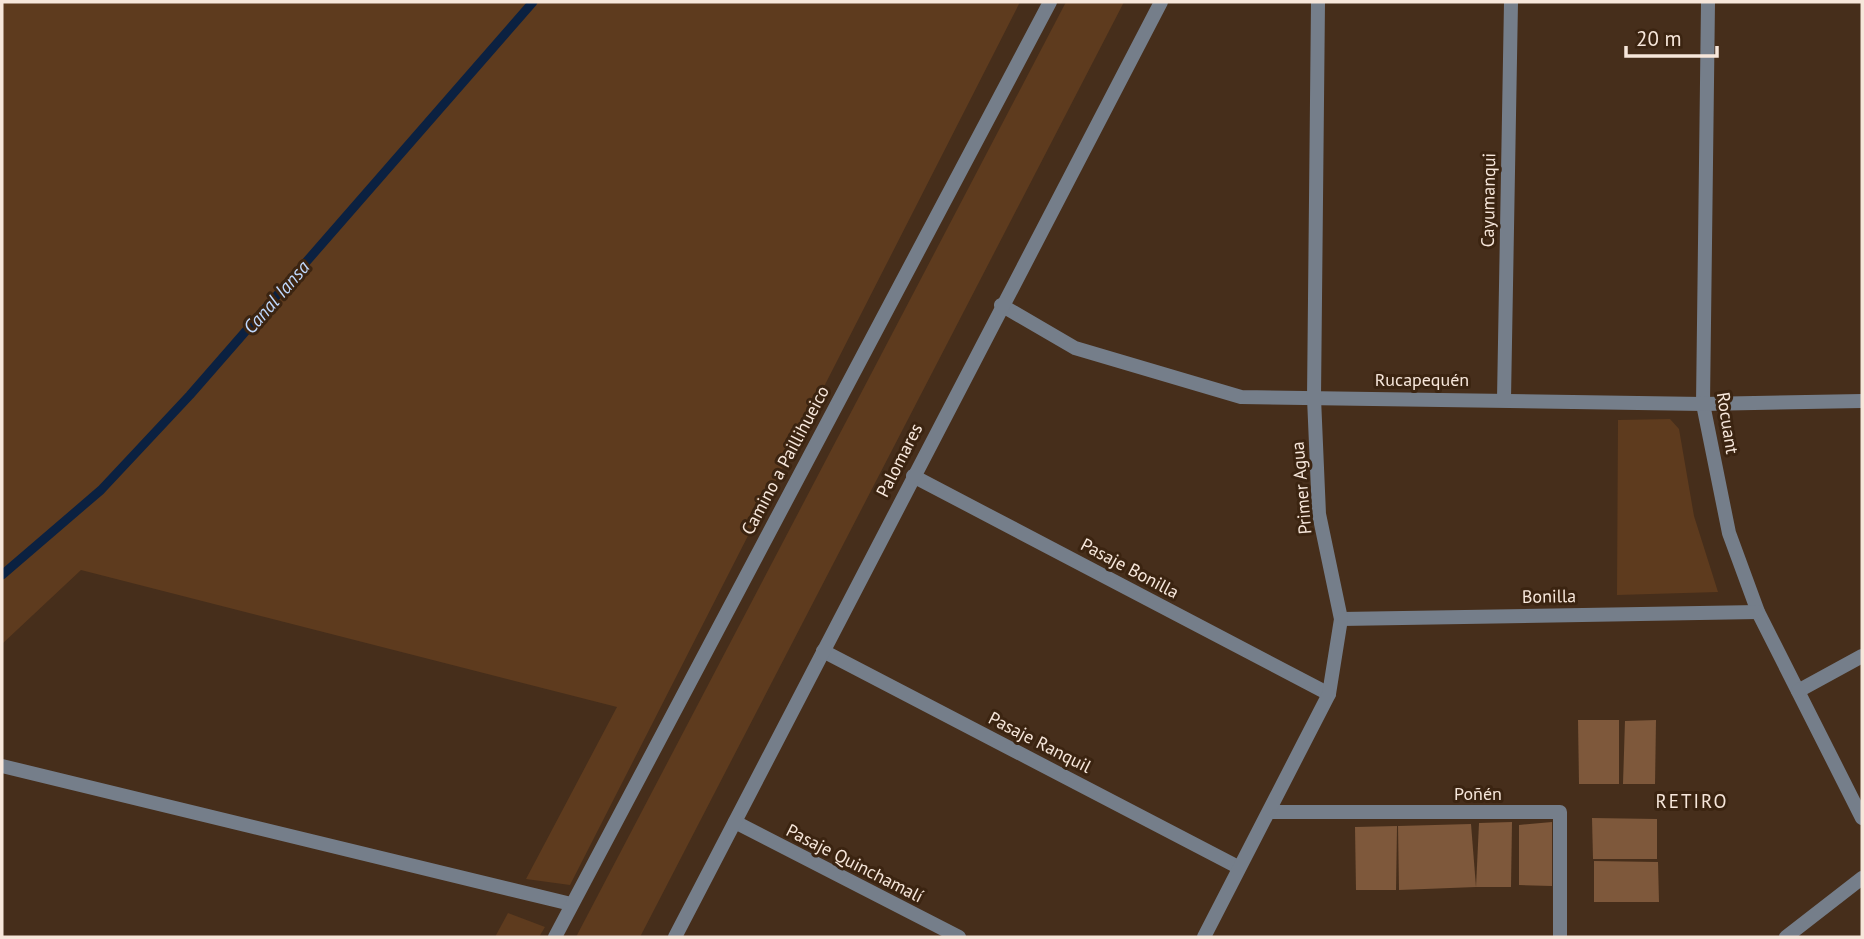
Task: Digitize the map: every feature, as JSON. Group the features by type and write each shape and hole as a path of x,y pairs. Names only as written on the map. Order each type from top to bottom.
{"street":[{"name":"Camino a Paillihueico","path":"555,937 1050,2"},
{"name":"Palomares","path":"676,937 1000,305 1161,2"},
{"name":"Primer Agua","path":"1204,937 1329,694 1341,620 1319,514 1314,398 1318,2"},
{"name":"Cayumanqui","path":"1504,399 1511,2"},
{"name":"Rocuant","path":"1708,2 1703,404 1729,533 1758,612 1862,818"},
{"name":"Rucapequén","path":"1000,305 1075,348 1241,397 1703,404 1862,401"},
{"name":"Pasaje Bonilla","path":"913,476 1329,694"},
{"name":"Bonilla","path":"1341,620 1758,612"},
{"name":"Pasaje Ranquil","path":"823,651 1238,867"},
{"path":"1798,691 1862,656"},
{"path":"2,766 571,904"},
{"name":"Poñén","path":"1270,812 1560,812 1560,937"},
{"name":"Pasaje Quinchamalí","path":"734,822 959,937"},
{"path":"1786,937 1862,878"}],"shaded area":[{"path":"2,2 1020,2 570,885 526,879 617,707 81,570 2,644"},
{"path":"1066,2 1124,2 640,937 576,937"},
{"path":"1670,419 1679,429 1694,516 1718,592 1617,595 1618,420"},
{"path":"508,913 545,927 539,937 495,937"}],"building":[{"path":"1578,720 1619,720 1619,784 1579,784"},
{"path":"1656,720 1655,784 1623,784 1625,721"},
{"path":"1592,818 1657,819 1657,859 1593,859"},
{"path":"1512,822 1511,887 1476,887 1479,823"},
{"path":"1552,822 1552,886 1519,885 1519,825"},
{"path":"1471,824 1476,887 1399,890 1398,826"},
{"path":"1397,826 1396,890 1356,890 1355,827"},
{"path":"1594,861 1658,862 1659,902 1594,902"}],"waterway":[{"name":"Canal Iansa","path":"2,575 101,490 190,395 533,2"}],"district":[{"name":"RETIRO","path":"1692,801"}]}
